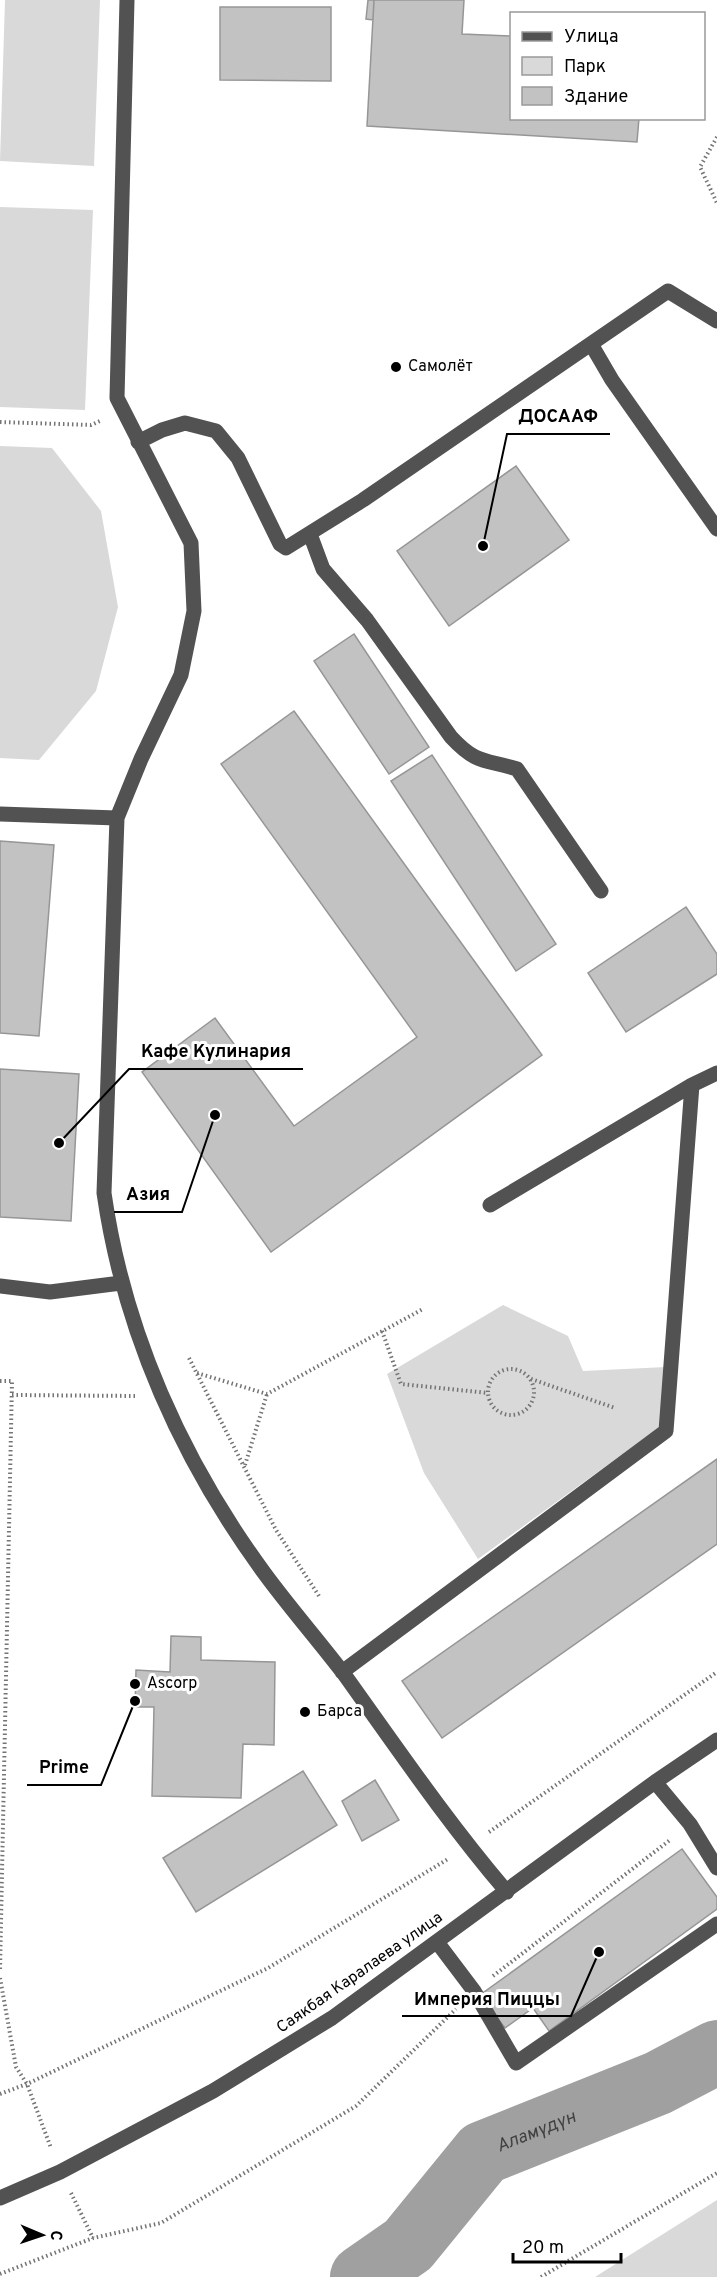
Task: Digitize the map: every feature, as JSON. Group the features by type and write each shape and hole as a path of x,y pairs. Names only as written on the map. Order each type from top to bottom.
{"street":[{"path":"127,0 117,398 191,543 194,612 181,675 141,759 117,818 104,1193 110,1232 121,1283 161,1397 209,1490 265,1574 342,1672 468,1847 507,1892"},
{"path":"138,442 162,430 185,423 216,431 238,458 282,547 286,548 363,500 668,291 717,321"},
{"path":"591,344 612,380 717,529"},
{"path":"310,534 323,569 367,620 451,737 466,753 482,761 517,770 601,891"},
{"path":"0,814 117,818"},
{"path":"490,1205 692,1085 717,1073"},
{"path":"342,1672 666,1431 692,1085"},
{"path":"0,1286 50,1292 121,1283"},
{"name":"Саякбая Каралаева улица","path":"0,2198 60,2172 213,2091 322,2024 717,1740"},
{"path":"656,1782 690,1824 717,1868"},
{"path":"437,1942 474,1991 516,2064 717,1924"}],"path":[{"path":"717,137 700,166 717,203"},
{"path":"0,422 91,425 122,410"},
{"path":"244,1467 267,1394 423,1309"},
{"path":"381,1331 401,1384 488,1393"},
{"path":"189,1358 276,1530 312,1584 322,1604"},
{"path":"530,1379 534,1391 531,1403 523,1412 512,1415 500,1413 491,1404 488,1393 490,1381 498,1372 509,1369 521,1371 530,1379 615,1408"},
{"path":"196,1373 267,1394"},
{"path":"0,1381 12,1382 0,1971"},
{"path":"12,1395 161,1397"},
{"path":"0,2094 27,2084 268,1968 468,1847 717,1672"},
{"path":"0,2274 93,2238 161,2223 356,2106 474,1991 690,1824"},
{"path":"0,1978 16,2067 27,2084 60,2172 93,2238"},
{"path":"541,2277 717,2173"}],"green space":[{"path":"5,0 100,0 94,166 0,161"},
{"path":"0,207 93,210 85,410 0,407"},
{"path":"0,446 52,448 101,511 118,607 96,691 39,760 0,758"},
{"path":"503,1305 568,1336 583,1371 666,1367 661,1426 478,1559 424,1473 387,1374"},
{"path":"717,2200 717,2277 595,2277"}],"building":[{"path":"368,0 374,0 373,20 366,19"},
{"path":"374,0 464,0 462,34 510,36 510,120 639,120 637,142 367,126"},
{"path":"220,7 331,7 331,81 220,80"},
{"path":"516,466 569,540 449,626 397,551"},
{"path":"354,634 429,747 389,774 314,661"},
{"path":"294,711 542,1055 271,1252 142,1072 215,1018 294,1126 417,1037 221,764"},
{"path":"432,755 556,944 516,971 391,781"},
{"path":"0,841 54,845 39,1036 0,1033"},
{"path":"686,907 717,954 717,974 626,1032 588,973"},
{"path":"0,1069 79,1074 71,1221 0,1217"},
{"path":"717,1459 717,1544 442,1738 402,1681"},
{"path":"171,1636 201,1637 201,1660 275,1662 274,1745 243,1744 241,1798 152,1796 154,1707 135,1707 136,1670 170,1672"},
{"path":"303,1771 337,1825 196,1912 163,1858"},
{"path":"375,1780 399,1820 362,1841 342,1801"},
{"path":"682,1849 717,1897 717,1909 549,2031 533,2008 505,2028 480,1995"}],"waterway":[{"name":"Аламүдүн","path":"362,2277 408,2245 483,2153 658,2083 717,2052"}],"place":[{"name":"Самолёт","path":"396,367"},
{"name":"ДОСААФ","path":"483,546"},
{"name":"Азия","path":"215,1115"},
{"name":"Кафе Кулинария","path":"59,1143"},
{"name":"Ascorp","path":"135,1684"},
{"name":"Prime","path":"135,1701"},
{"name":"Барса","path":"305,1712"},
{"name":"Империя Пиццы","path":"599,1952"}]}
